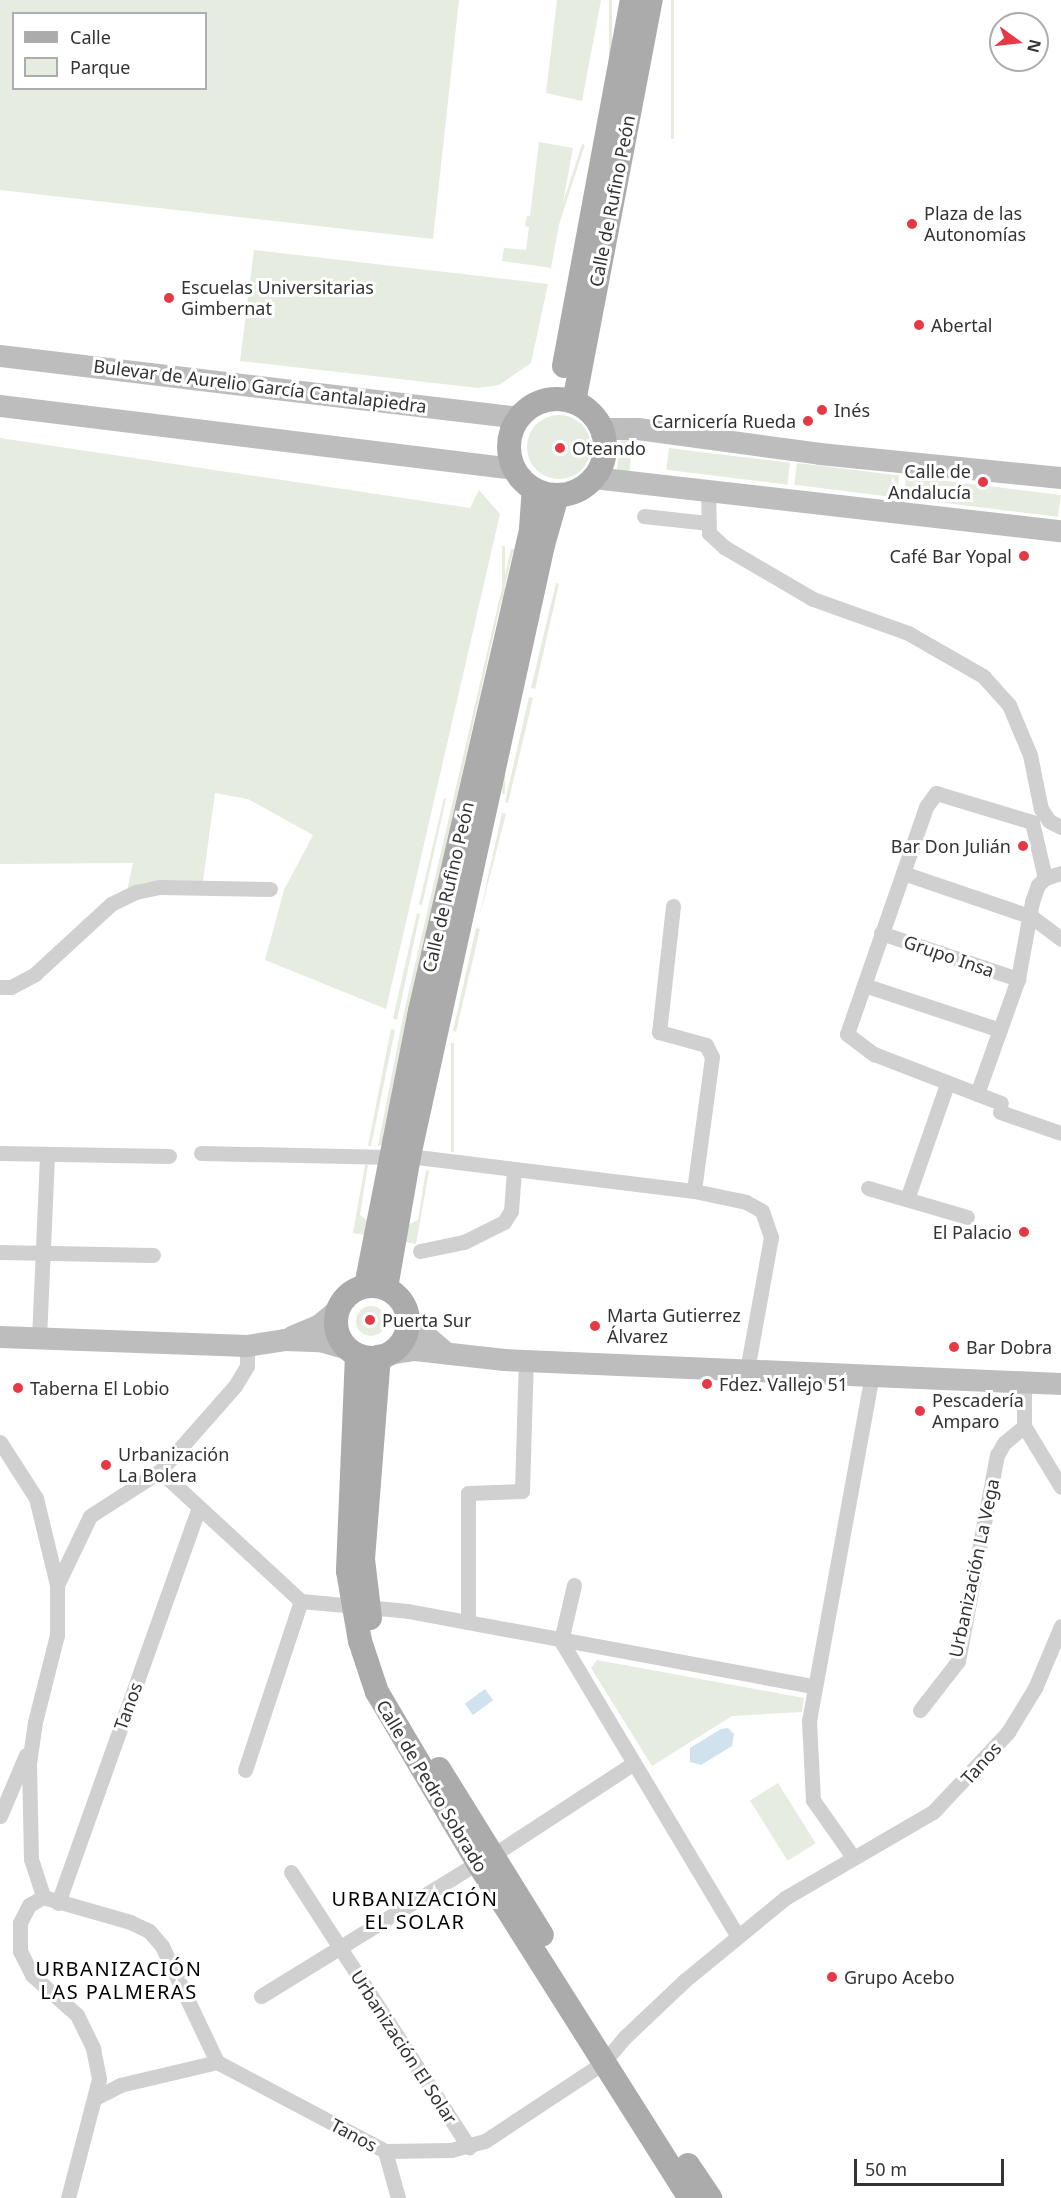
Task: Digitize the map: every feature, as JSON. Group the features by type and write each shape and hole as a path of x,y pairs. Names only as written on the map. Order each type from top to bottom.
{"main road":[{"name":"Calle de Rufino Peón","path":"566,401 632,0"},
{"name":"Calle de Rufino Peón","path":"566,401 651,0"},
{"name":"Bulevar de Aurelio García Cantalapiedra","path":"0,356 519,418"},
{"path":"566,401 591,413 602,429 604,460 594,478 581,489 557,496 534,490 514,469 509,442 519,418 537,404 566,401"},
{"path":"0,406 514,469"},
{"path":"602,429 650,431 820,454 1061,478"},
{"path":"594,478 1061,531"},
{"name":"Calle de Rufino Peón","path":"376,1287 400,1156 531,529 534,490"},
{"name":"Calle de Rufino Peón","path":"400,1156 543,545 557,496"},
{"path":"285,1340 320,1325 338,1310 349,1294 376,1287 402,1302 408,1320 404,1340 369,1354"},
{"path":"338,1310 337,1331 369,1354"},
{"path":"408,1320 446,1353"},
{"path":"0,1337 247,1346 285,1340 320,1341 369,1354 446,1353 526,1360 1061,1384"},
{"name":"Calle de Pedro Sobrado","path":"369,1354 347,1545 374,1682 387,1710 608,2058 690,2198"},
{"name":"Calle de Pedro Sobrado","path":"608,2058 710,2198"}],"street":[{"path":"708,490 708,528"},
{"path":"644,516 708,528 768,576 813,599 930,644 983,676 1009,705 1030,755 1041,809 1048,821 1061,826"},
{"name":"Grupo Insa","path":"977,1094 1018,979 1032,916 1032,902 1038,885 1045,878 1032,822 936,793 926,807 847,1034 874,1054 977,1094 1001,1108 1061,1133"},
{"path":"903,873 1032,916 1061,939"},
{"path":"1045,878 1061,873"},
{"path":"0,987 11,987 35,974 111,904 136,892 159,887 270,889"},
{"path":"673,906 659,1032 706,1045 712,1057 694,1191"},
{"name":"Grupo Insa","path":"881,933 1018,979"},
{"path":"864,985 1000,1030"},
{"path":"907,1199 947,1084"},
{"path":"0,1153 169,1156"},
{"path":"201,1153 400,1156 694,1191 746,1202 762,1211 770,1225 747,1371"},
{"path":"39,1339 47,1154"},
{"path":"420,1251 464,1242 504,1222 511,1211 514,1170"},
{"path":"868,1188 967,1217"},
{"path":"0,1252 153,1255"},
{"path":"57,1585 90,1516 160,1471 235,1386 247,1366 247,1346"},
{"path":"468,1622 468,1493 522,1491 526,1360"},
{"path":"853,1857 813,1800 809,1720 813,1686 872,1376"},
{"path":"1024,1382 1024,1426 1061,1487"},
{"name":"Urbanización La Vega","path":"920,1710 958,1661 997,1455 1004,1443 1024,1426"},
{"path":"0,1442 36,1498 57,1585 57,1635 32,1742 0,1816"},
{"path":"160,1471 198,1509 301,1601 359,1604 468,1622 813,1686"},
{"name":"Tanos","path":"58,1903 198,1509"},
{"path":"574,1585 561,1641 737,1935"},
{"path":"245,1770 301,1601"},
{"name":"Tanos","path":"608,2058 634,2028 737,1935 785,1898 933,1812 967,1780 1008,1732 1035,1688 1061,1626"},
{"path":"32,1742 31,1859 43,1897"},
{"path":"499,1851 634,1763"},
{"path":"261,1995 466,1870"},
{"name":"Urbanización El Solar","path":"291,1872 469,2147"},
{"path":"43,1897 130,1922 149,1931 162,1946 217,2062 120,2085 95,2098"},
{"path":"43,1897 29,1905 20,1923 20,1951 32,1975 77,2014 93,2048 99,2079 68,2198"},
{"name":"Urbanización El Solar","path":"385,2151 469,2147 485,2141 608,2058"},
{"name":"Tanos","path":"217,2062 385,2151 398,2198"}],"green space":[{"path":"0,0 459,0 433,239 0,190"},
{"path":"557,0 601,0 582,101 546,93"},
{"path":"609,0 612,0 612,130 609,130"},
{"path":"671,0 674,0 674,139 671,139"},
{"path":"539,142 573,148 551,268 502,261 504,248 526,250 529,227 525,226 527,216 530,216"},
{"path":"582,144 585,145 559,225 556,224"},
{"path":"254,250 548,284 531,363 499,385 479,388 240,361"},
{"path":"559,415 571,417 582,424 589,435 591,447 589,459 582,470 571,477 559,479 547,477 536,470 529,459 527,447 529,435 536,424 547,417"},
{"path":"633,435 629,475 617,469 621,439"},
{"path":"0,438 470,508 479,490 500,514 386,1009 265,960 284,890 313,835 248,799 215,793 202,888 127,891 133,863 0,864"},
{"path":"669,448 790,463 787,485 666,470"},
{"path":"797,463 899,476 897,497 794,485"},
{"path":"906,476 1061,495 1058,517 903,498"},
{"path":"502,546 505,546 505,794 502,794"},
{"path":"511,549 519,550 513,552 408,1013 385,1144 378,1146 404,1012"},
{"path":"556,583 559,584 535,689 531,688"},
{"path":"529,697 533,698 508,803 505,802"},
{"path":"444,798 446,799 422,905 419,904"},
{"path":"502,813 506,814 479,918"},
{"path":"417,913 420,914 397,1020 393,1018"},
{"path":"476,928 480,929 456,1032 453,1031"},
{"path":"391,1029 395,1030 371,1146 368,1146"},
{"path":"451,1043 454,1043 454,1152 451,1152"},
{"path":"365,1165 368,1165 360,1215 370,1222 371,1236 353,1233"},
{"path":"426,1170 429,1171 416,1244 399,1241 406,1226 418,1220"},
{"path":"371,1306 377,1307 385,1315 385,1327 377,1335 371,1336 365,1335 357,1327 356,1321 357,1315 365,1307"},
{"path":"597,1660 804,1698 802,1712 732,1716 652,1766 591,1668"},
{"path":"778,1783 816,1843 788,1861 750,1800"}],"water":[{"path":"485,1689 493,1700 473,1715 465,1704"},
{"path":"728,1728 734,1734 732,1746 701,1765 690,1762 690,1748 721,1729"}],"place":[{"name":"Plaza de las Autonomías","path":"912,224"},
{"name":"Escuelas Universitarias Gimbernat","path":"169,298"},
{"name":"Abertal","path":"919,325"},
{"name":"Inés","path":"822,410"},
{"name":"Carnicería Rueda","path":"808,421"},
{"name":"Oteando","path":"560,448"},
{"name":"Calle de Andalucía","path":"983,482"},
{"name":"Café Bar Yopal","path":"1024,556"},
{"name":"Bar Don Julián","path":"1023,846"},
{"name":"El Palacio","path":"1024,1232"},
{"name":"Puerta Sur","path":"370,1320"},
{"name":"Marta Gutierrez Álvarez","path":"595,1326"},
{"name":"Bar Dobra","path":"954,1347"},
{"name":"Fdez. Vallejo 51","path":"707,1384"},
{"name":"Taberna El Lobio","path":"18,1388"},
{"name":"Pescadería Amparo","path":"920,1411"},
{"name":"Urbanización La Bolera","path":"106,1465"},
{"name":"Grupo Acebo","path":"832,1977"}],"district":[{"name":"URBANIZACIÓN EL SOLAR","path":"415,1910"},
{"name":"URBANIZACIÓN LAS PALMERAS","path":"119,1980"}]}
